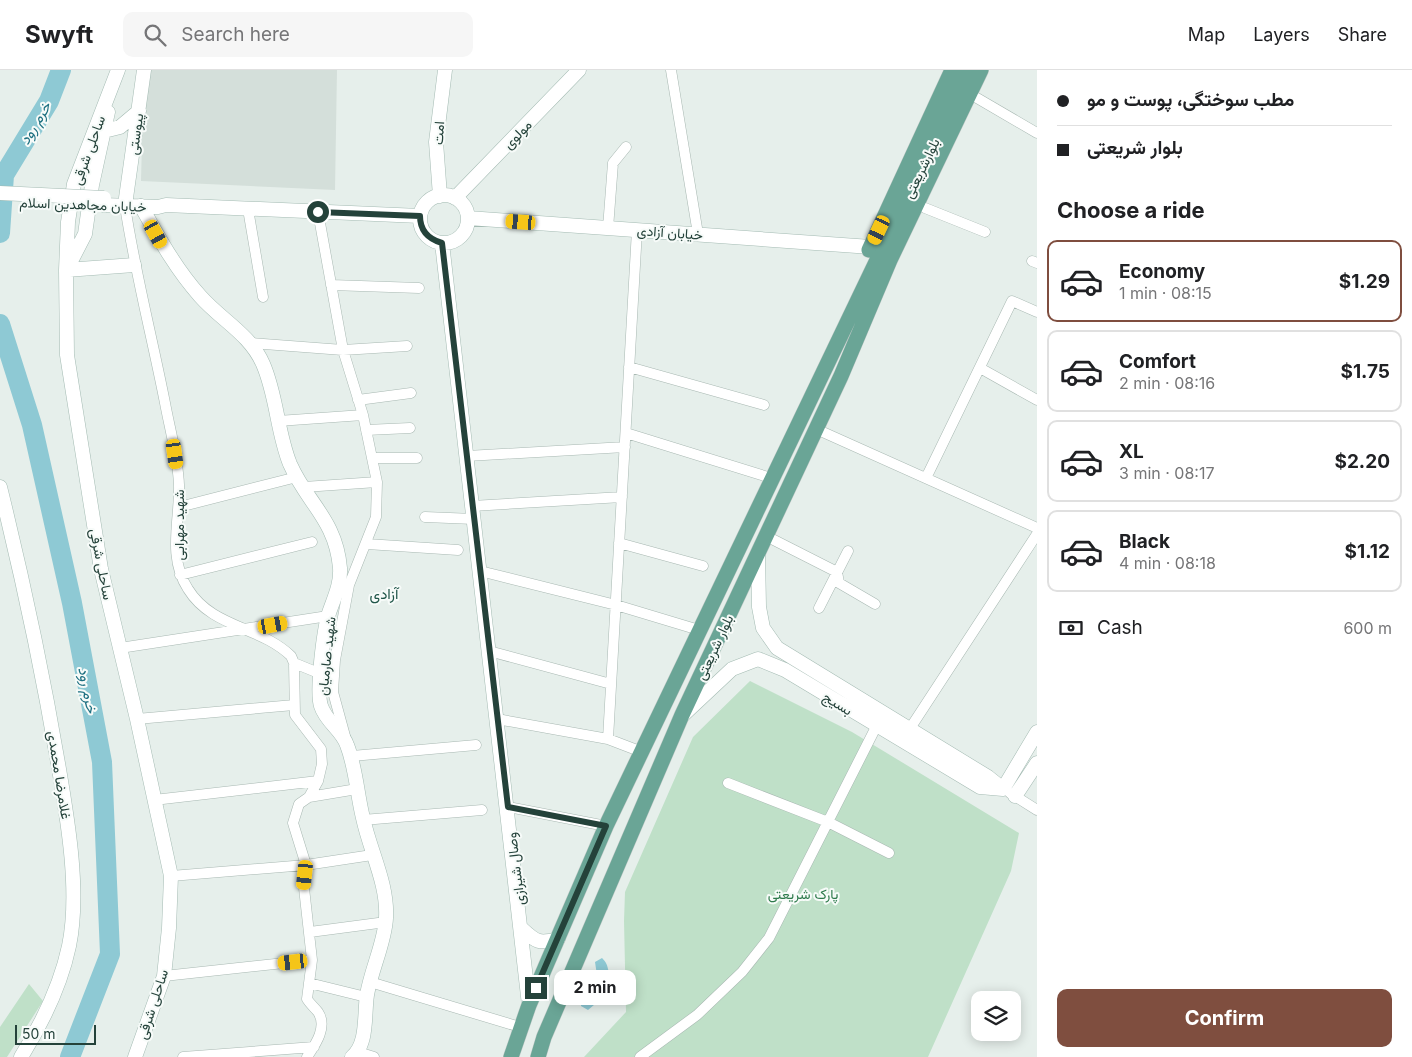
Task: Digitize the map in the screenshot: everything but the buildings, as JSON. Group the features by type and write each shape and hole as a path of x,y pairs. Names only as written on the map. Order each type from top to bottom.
{"main road":[{"path":"847,320 856,284 871,247 952,70"},
{"name":"بلوارشریعتی","path":"874,265 968,70"},
{"name":"بلوارشریعتی","path":"900,242 981,70"},
{"path":"890,260 910,236 925,208 991,70"},
{"name":"بلوار شریعتی","path":"538,1057 544,1037 682,715 816,429 890,260 900,242"},
{"name":"بلوار شریعتی","path":"511,1057 529,1005 606,826 874,265"}],"street":[{"name":"پیوستی","path":"126,202 144,70"},
{"name":"امت","path":"440,196 436,142 445,70"},
{"name":"مولوی","path":"456,198 579,70"},
{"path":"671,70 698,234"},
{"path":"66,270 85,234 92,185 117,73"},
{"name":"ساحلی شرقی","path":"117,73 74,184 68,222 66,270 67,355 101,568 137,719 171,876 169,928 164,976 135,1057"},
{"path":"977,98 1037,133"},
{"path":"104,131 120,126 139,111"},
{"path":"120,126 126,131 134,145"},
{"path":"608,228 613,163 626,147"},
{"name":"خیابان مجاهدین اسلام","path":"0,193 104,202"},
{"path":"440,196 456,198 462,203 468,218 468,226 458,240 442,243 428,237 423,231 420,216 427,203 440,196"},
{"name":"خیابان مجاهدین اسلام","path":"0,200 126,202 159,200 166,205"},
{"name":"خیابان مجاهدین اسلام","path":"126,202 141,206 158,207 166,205 420,216"},
{"name":"شهید مهرابی","path":"126,202 134,266 172,439 179,484 175,554 180,575 188,589 210,614 246,629 287,652 294,663"},
{"name":"شهید صارمیان","path":"141,206 172,262 202,298 250,343 263,364 276,408 280,435 300,482 327,521 338,552 340,586 328,616 321,674 321,706 330,722 346,741 352,756 363,820 372,855 385,892 386,922 366,997 365,1023 355,1054"},
{"path":"925,208 985,232"},
{"path":"248,209 263,297"},
{"path":"318,212 343,350 363,415 377,482 376,517 367,544 349,585 335,660 333,692 346,741"},
{"name":"خیابان آزادی","path":"468,218 871,247"},
{"path":"608,739 637,230"},
{"name":"وصال شیرازی","path":"442,243 522,929 529,1005"},
{"path":"66,270 134,266"},
{"path":"332,285 419,288"},
{"path":"926,478 1012,302 1037,312"},
{"path":"250,343 343,350 407,346"},
{"path":"629,367 764,405"},
{"path":"980,368 1037,400"},
{"path":"358,400 411,393"},
{"path":"278,421 363,415"},
{"path":"366,430 410,428"},
{"path":"816,429 1037,528"},
{"path":"626,433 771,478"},
{"path":"467,456 625,447"},
{"path":"372,458 417,458"},
{"path":"179,507 300,482 377,482"},
{"name":"غلامرضا محمدی","path":"0,487 24,587 49,709 69,827 73,906 69,946 55,987 40,1027 21,1057"},
{"path":"425,517 622,496"},
{"path":"909,730 1037,534"},
{"path":"766,536 837,572"},
{"path":"180,575 312,542"},
{"path":"619,543 703,566"},
{"path":"367,544 458,550"},
{"path":"819,608 848,551"},
{"name":"بسیج","path":"758,554 759,607 762,628 777,648 988,777 1009,793 1037,810"},
{"path":"480,571 616,605 699,630"},
{"path":"837,572 839,583 875,604"},
{"path":"120,648 328,616"},
{"path":"489,651 611,684"},
{"name":"بسیج","path":"682,715 732,669 758,659 785,670 980,787 1009,793"},
{"path":"309,797 318,781 322,764 321,749 295,715 294,663 321,674"},
{"path":"137,719 294,706"},
{"path":"640,1057 697,1015 742,972 769,938 882,713"},
{"path":"497,719 608,739 642,752"},
{"path":"1009,793 1037,732"},
{"path":"352,756 476,746"},
{"path":"1009,793 1037,764"},
{"path":"154,800 318,781"},
{"path":"728,783 828,822 890,853"},
{"path":"307,1057 314,1048 322,1026 318,1012 307,999 312,960 304,888 306,865 293,823 299,804 309,797 357,789"},
{"path":"508,807 606,826"},
{"path":"363,820 482,810"},
{"path":"171,876 306,865 372,855"},
{"path":"310,932 386,922"},
{"path":"522,929 533,940 544,943 558,939"},
{"path":"164,976 312,960"},
{"path":"370,982 520,1027"},
{"path":"309,983 366,997"},
{"path":"183,1057 314,1048"},
{"path":"355,1054 374,1057"}],"shaded area":[{"path":"151,70 337,70 335,190 141,181 143,102"}],"green space":[{"name":"پارک شریعتی","path":"750,681 852,732 1019,833 1011,871 928,1057 584,1057 626,1012 625,892 693,737"},
{"path":"29,984 43,1001 7,1057 0,1057 0,1027"}],"water":[{"path":"602,958 608,969 610,982 603,997 588,1010 581,1006 581,1002 595,988 600,989 602,985 598,982 595,962"}],"waterway":[{"name":"خرم رود","path":"0,233 4,175 49,101 61,70"},
{"name":"خرم رود","path":"0,324 32,425 72,603 102,762 110,954 70,1057"}],"district":[{"name":"آزادی","path":"384,593"}],"route":[{"path":"318,212 420,216 423,231 434,241 442,243 508,807 606,826 536,988"}]}
